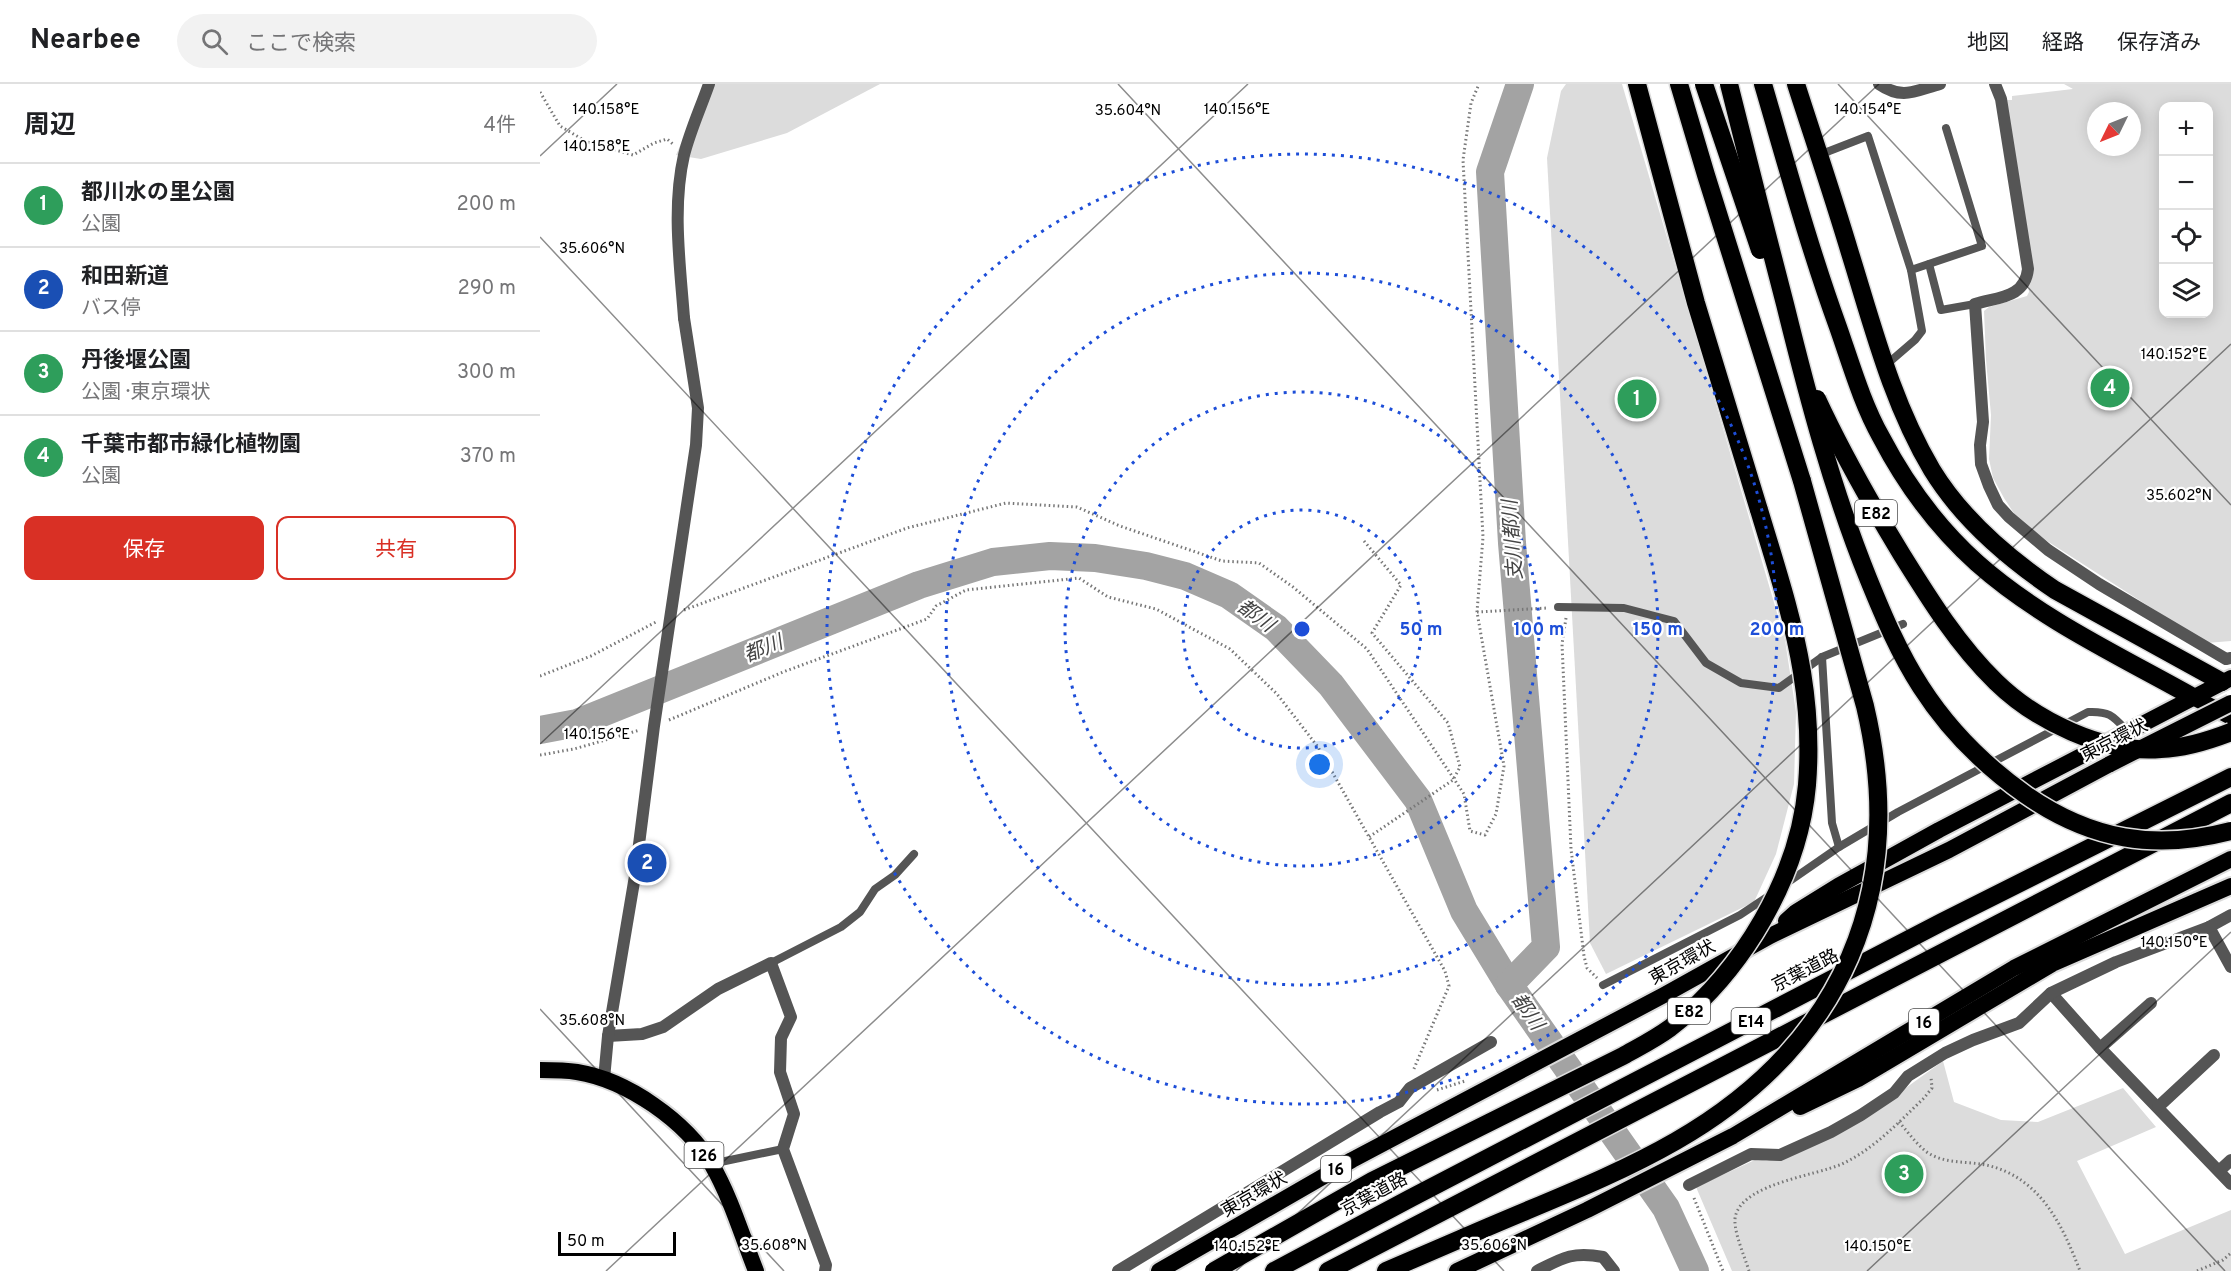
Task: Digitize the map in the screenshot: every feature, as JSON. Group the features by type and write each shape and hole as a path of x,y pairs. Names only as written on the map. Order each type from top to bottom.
{"highway":[{"name":"E82","path":"1214,1271 1372,1181 1613,1062 1668,1028 1707,994 1745,948 1760,926 1773,899 1794,845 1807,787 1809,757 1807,711 1799,654 1776,566 1696,303 1637,84"},
{"path":"1386,1271 1640,1161 1724,1110 1782,1060 1820,1015 1856,941 1868,902 1877,852 1877,770 1865,706 1802,481 1709,187 1679,84"},
{"name":"E82","path":"1704,84 1782,312 1832,431 1873,508 1933,606 1969,652 1996,682 2019,702 2043,718 2089,738 2110,744 2158,750 2205,741 2231,732"},
{"name":"E82","path":"1729,84 1814,422 1843,514 1880,607 1920,686 1980,758 2018,789 2061,816 2120,838 2149,842 2175,842 2231,831"},
{"path":"1763,84 1815,264 1864,400 1880,436 1908,483 1977,562 2012,590 2045,613 2231,717"},
{"path":"1796,84 1885,366 1933,470 1958,505 2008,556 2055,590 2228,682"},
{"path":"1770,936 1796,912 1838,886 1939,830 2193,697 2228,682"},
{"name":"東京環状","path":"1159,1271 1352,1160 1664,995 1770,936 1949,850 2110,764 2231,703"},
{"name":"京葉道路","path":"1274,1271 1932,927 2231,777"},
{"name":"E14","path":"1328,1271 2231,803"},
{"name":"16","path":"1457,1271 1587,1210 1733,1136 2014,968 2231,859"},
{"path":"1733,1136 1776,1120 1858,1079 2052,964 2231,886"},
{"name":"126","path":"540,1070 576,1071 604,1079 646,1099 680,1127 711,1164 720,1181 756,1271"}],"street":[{"path":"604,1079 608,1036 635,876 654,726 693,468 698,408 684,318 678,239 679,195 684,154 709,84"},
{"path":"1878,84 1888,91 1904,94 1940,84"},
{"path":"1995,84 2001,99 2028,269 2027,279 2018,291 1975,304 1983,422 1980,445 1981,464 1989,486 1998,505 2009,517 2048,550 2099,585 2228,658 2228,682"},
{"path":"1689,1185 1751,1154 1780,1155 1831,1132 1894,1093 1908,1076 1945,1053 2019,1023 2051,993 2116,962 2209,927 2231,915"},
{"path":"2209,927 2231,967"},
{"path":"608,1036 642,1034 663,1027 718,989 771,963 791,1017 782,1038 780,1072 794,1114 783,1149 826,1265 825,1271"},
{"path":"2051,993 2100,1048 2231,1184"},
{"path":"2100,1048 2151,1004"},
{"path":"1118,1271 1399,1102 1410,1088 1491,1042"},
{"path":"2158,1107 2214,1055"},
{"path":"2219,1172 2231,1160"},
{"path":"1537,1271 1567,1255 1593,1255 1603,1257 1614,1271"}],"lane":[{"path":"1911,270 1982,246 1946,128"},
{"path":"1819,155 1869,136 1911,270 1922,331 1885,366"},
{"path":"1929,264 1941,310 1975,304"},
{"path":"1563,608 1624,608 1674,621 1706,663 1741,683 1779,688 1822,657 1903,624"},
{"path":"1822,657 1832,823 1839,847"},
{"path":"1603,985 1740,915 1839,847 1898,812 2088,712 2104,711 2114,717 2128,732"},
{"path":"771,963 841,927 860,912 875,889 896,875 914,854"},
{"path":"711,1164 783,1149"}],"path":[{"path":"540,676 591,656 670,614 907,528 1006,503 1077,507 1120,526 1222,561 1259,563 1293,587 1367,649 1464,794 1470,831 1485,835 1496,814 1504,766 1477,612 1483,537 1462,160 1472,103 1479,84"},
{"path":"540,92 555,121 587,142 633,155 654,143 667,139 684,154"},
{"path":"1364,541 1401,585 1372,633 1448,723 1460,767 1453,780 1369,837"},
{"path":"540,755 654,726 783,672 927,619 936,606 966,590 1079,578 1108,597 1156,609 1230,649 1277,694 1318,747 1446,971 1449,986 1412,1072"},
{"path":"1477,612 1563,608 1562,644 1571,849 1584,956 1587,968 1603,985"},
{"path":"1749,1271 1735,1225 1735,1216 1746,1199 1760,1191 1840,1164 1863,1152 1899,1122 1932,1088 1928,1064"},
{"path":"1899,1122 1927,1152 1945,1160 1985,1165 2007,1172 2037,1192 2052,1211 2067,1238 2080,1271"},
{"path":"1689,1185 1723,1271"},
{"path":"2197,1271 2223,1260 2231,1253"}],"shaded area":[{"path":"711,84 880,84 787,133 701,159 676,155 692,118"},
{"path":"1566,84 1622,84 1785,640 1796,712 1794,784 1776,854 1754,902 1606,974 1590,943 1547,158 1561,91"},
{"path":"2064,84 2231,84 2231,641 2206,643 2047,541 2017,518 1993,478 1989,459 1991,415 1984,311 1989,307 2027,296 2029,292 2005,100 2012,100 2012,96 2073,89"},
{"path":"1943,1061 1954,1102 2001,1120 2038,1122 2123,1088 2156,1127 2077,1161 2125,1254 2231,1210 2231,1271 1732,1271 1696,1187 1757,1159 1767,1161 1776,1158 1856,1124"}],"waterway":[{"name":"支川都川","path":"1509,985 1546,947 1512,543 1490,172 1520,84"},
{"name":"都川","path":"540,730 577,723 919,585 993,562 1050,556 1095,558 1146,566 1185,576 1229,595 1276,628 1331,685 1418,800 1464,911 1509,985 1666,1208 1695,1271"}],"place":[{"name":"千葉市都市緑化植物園","path":"2110,388"},
{"name":"都川水の里公園","path":"1637,399"},
{"name":"和田新道","path":"647,863"},
{"name":"丹後堰公園","path":"1904,1174"}]}
